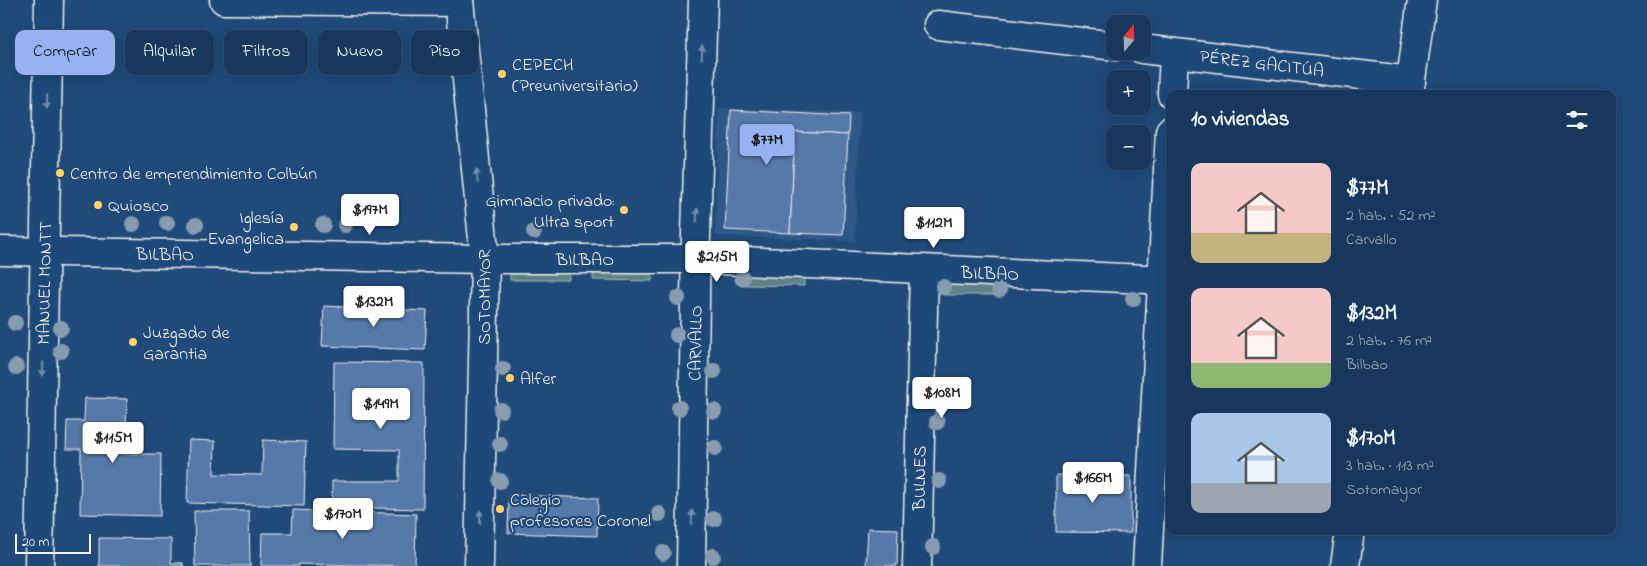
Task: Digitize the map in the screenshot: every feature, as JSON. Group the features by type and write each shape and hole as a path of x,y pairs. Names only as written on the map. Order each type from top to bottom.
{"street":[{"name":"MANUEL MONTT","path":"39,566 49,0"},
{"path":"224,0 459,1"},
{"name":"CARVALLO","path":"691,566 696,259 704,0"},
{"path":"1410,87 1422,0"},
{"name":"SOTOMAYOR","path":"459,1 485,259 479,566"},
{"path":"938,25 1106,45"},
{"name":"PÉREZ GACITÚA","path":"1151,50 1410,87"},
{"path":"1172,90 1174,53"},
{"name":"BILBAO","path":"0,251 485,259 696,259 1166,280"},
{"name":"BULNES","path":"917,566 924,270"},
{"path":"1147,566 1166,280"},
{"path":"1345,566 1349,535"}],"shaded area":[{"path":"719,108 860,113 855,241 715,236"}],"green space":[{"path":"510,268 569,269 569,280 510,280"},
{"path":"593,269 652,269 652,281 593,280"},
{"path":"745,274 804,274 804,286 745,285"},
{"path":"942,284 1001,284 1001,295 943,295"}],"building":[{"path":"731,110 849,116 848,135 795,132 790,233 725,230"},
{"path":"795,132 848,135 843,235 790,233"},
{"path":"324,306 427,311 425,350 322,346"},
{"path":"334,362 424,363 423,509 332,507 332,481 399,481 399,450 333,449"},
{"path":"85,398 127,399 125,454 161,454 160,516 80,514 81,449 66,449 67,421 84,421"},
{"path":"189,440 215,441 214,474 262,475 263,440 306,442 304,506 187,503"},
{"path":"1056,475 1131,476 1131,533 1056,532"},
{"path":"509,495 598,498 597,536 508,533"},
{"path":"293,510 416,514 415,566 299,564 299,566 261,566 262,533 292,533"},
{"path":"194,511 249,511 250,566 195,566"},
{"path":"868,528 898,529 897,566 866,566"},
{"path":"99,538 171,539 171,563 183,563 183,566 99,566"}],"place":[{"name":"CEPECH (Preuniversitario)","path":"502,74"},
{"name":"Centro de emprendimiento Colbún","path":"60,173"},
{"name":"Quiosco","path":"98,205"},
{"name":"Gimnacio privado: Ultra sport","path":"624,210"},
{"name":"Iglesía Evangelica","path":"294,227"},
{"name":"Juzgado de Garantia","path":"133,342"},
{"name":"Alfer","path":"510,378"},
{"name":"Colegio profesores Coronel","path":"500,509"}]}
